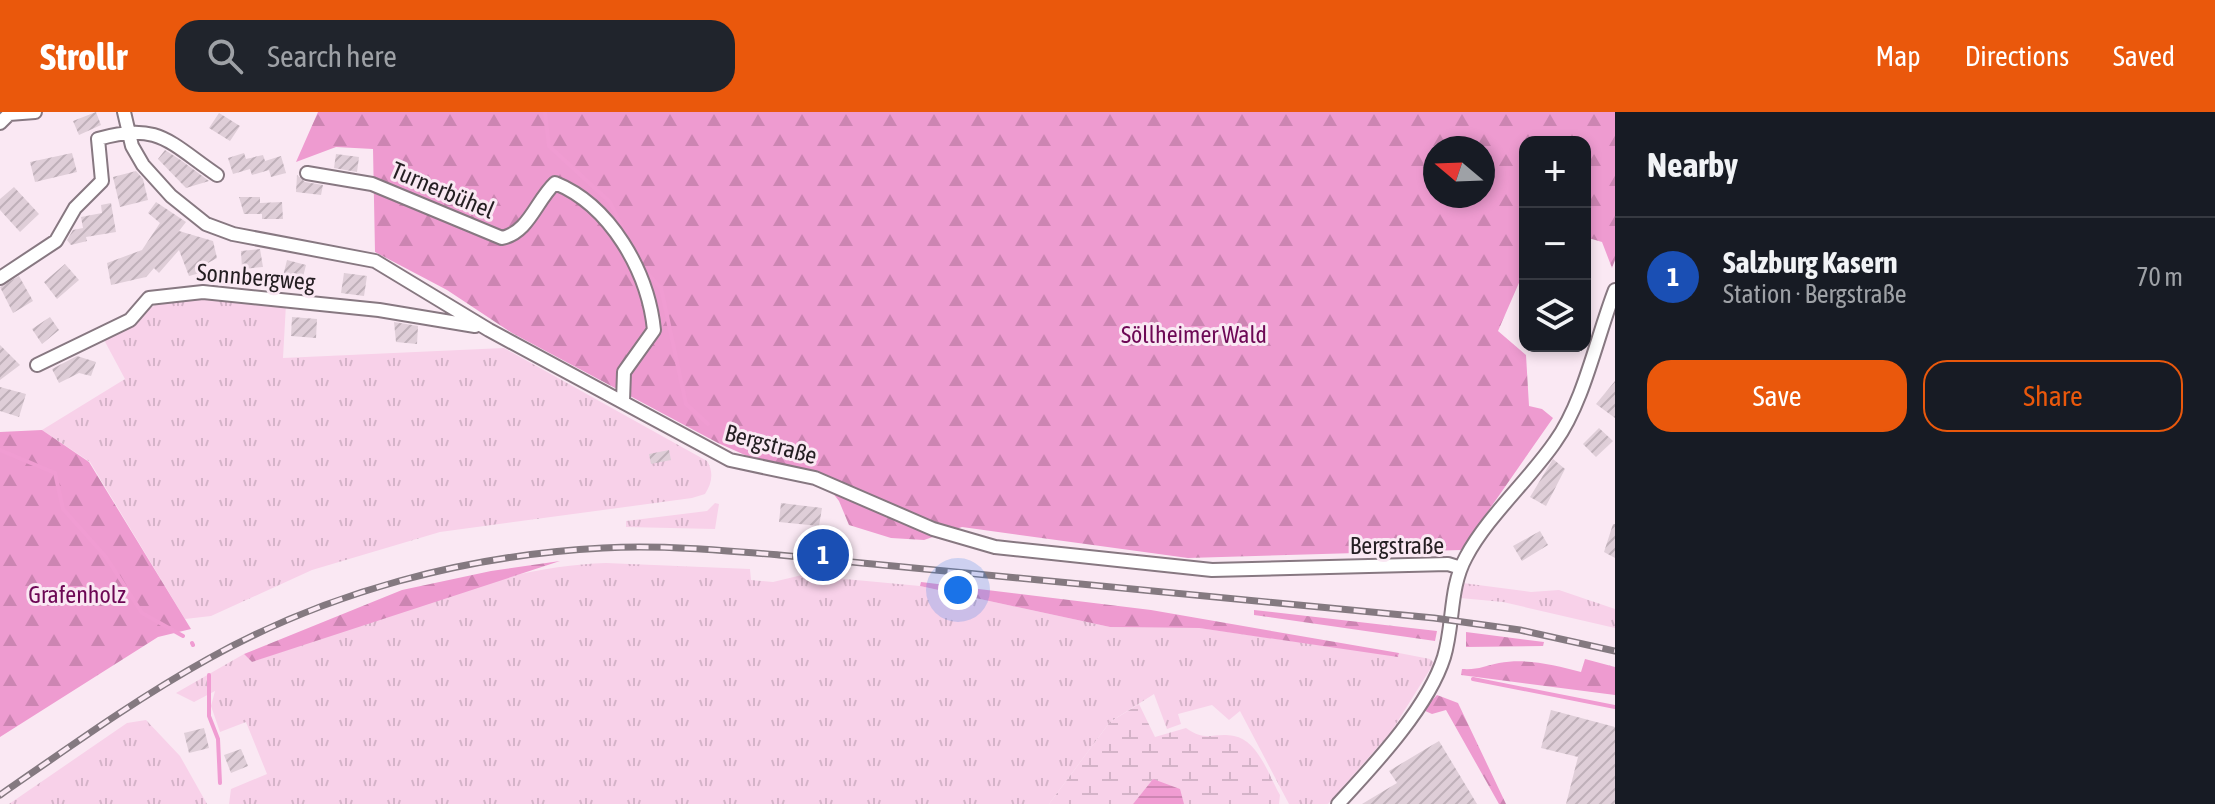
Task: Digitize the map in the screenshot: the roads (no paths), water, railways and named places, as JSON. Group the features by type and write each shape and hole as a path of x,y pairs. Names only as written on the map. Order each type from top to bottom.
{"street":[{"path":"0,123 9,114 35,112"},
{"name":"Bergstraße","path":"124,112 143,165 171,196 206,224 233,234 375,261 489,330 730,460 815,478 933,529 995,547 1212,570 1448,564 1461,568"},
{"path":"0,278 56,241 75,208 102,181 98,139 128,130 155,132 217,175"},
{"name":"Turnerbühel","path":"307,173 372,184 502,238 523,229 538,199 555,183 580,193 608,220 634,266 652,313 654,330 624,372 623,401"},
{"path":"1338,804 1395,737 1438,671 1449,633 1455,582 1467,555 1557,439 1590,365 1615,290"},
{"name":"Sonnbergweg","path":"37,365 130,320 149,298 175,293 203,292 379,310 489,330"}],"waterway":[{"path":"545,112 549,146 610,202 629,242"},
{"path":"642,268 661,288 686,404 708,424"},
{"path":"0,450 55,473 63,509 106,557 142,613 183,636"},
{"path":"209,675 209,716 218,739 220,783"},
{"path":"1473,679 1615,707"}],"railway":[{"path":"0,795 181,674 301,614 399,581 501,559 552,552 647,547 779,555 1434,618 1520,630 1615,651"}],"place":[{"name":"Salzburg Kasern","path":"823,555"}],"park label":[{"name":"Söllheimer Wald","path":"1194,334"},
{"name":"Grafenholz","path":"77,594"}]}
